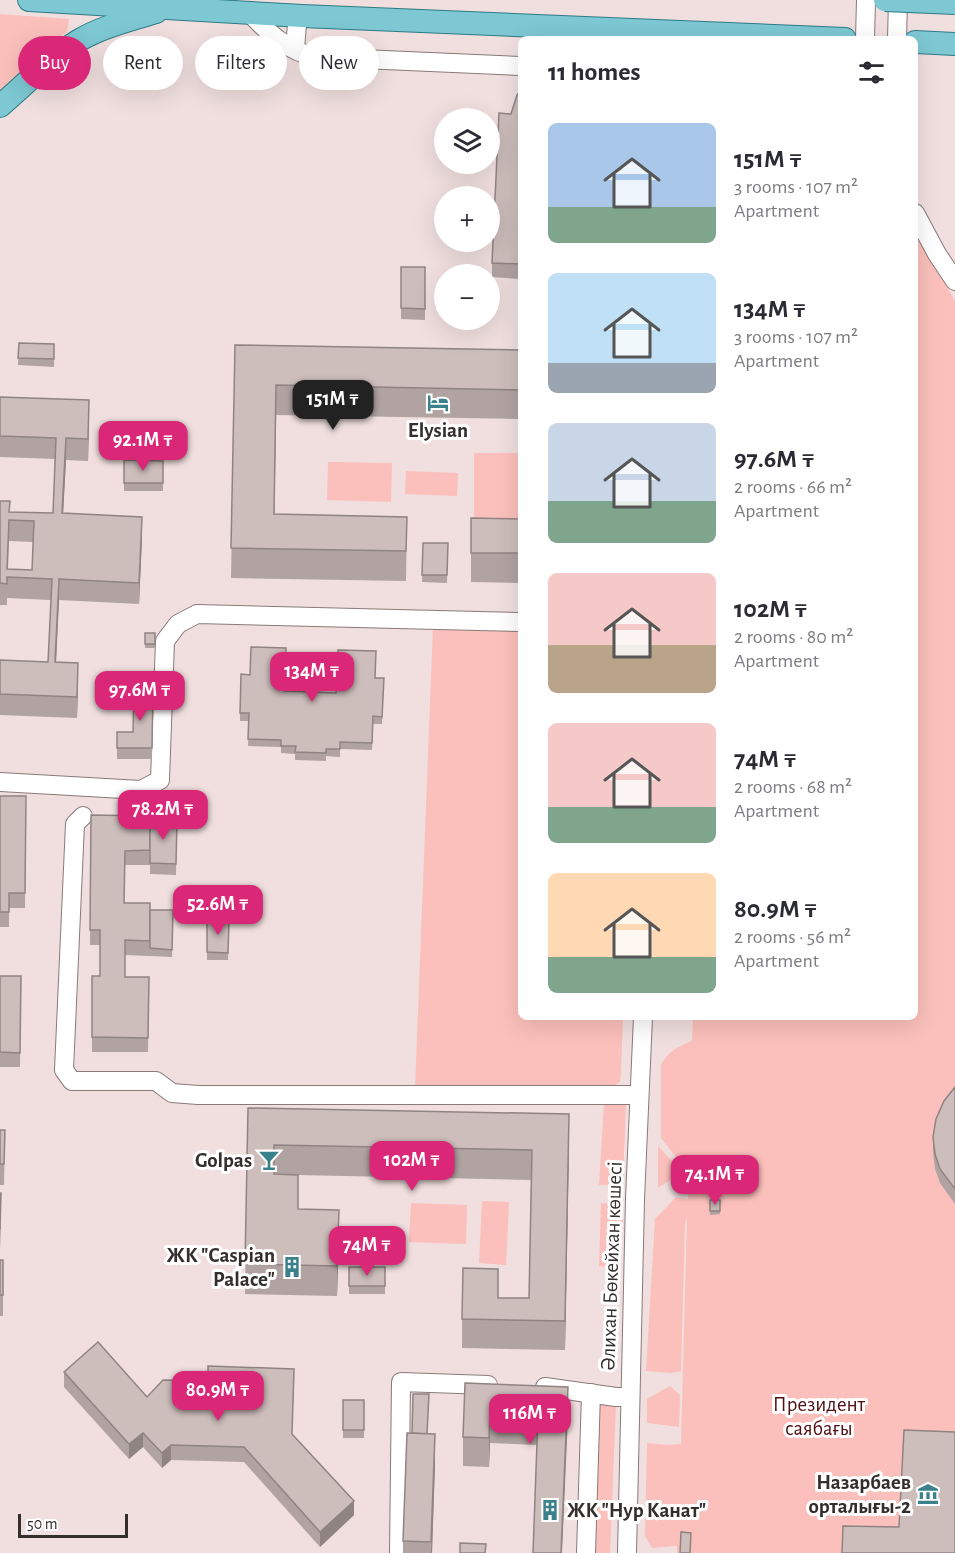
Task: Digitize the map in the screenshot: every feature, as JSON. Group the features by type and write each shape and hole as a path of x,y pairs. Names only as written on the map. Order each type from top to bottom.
{"main road":[{"path":"29,0 158,5 250,13 786,36"},
{"path":"885,0 955,3"},
{"path":"0,106 51,61 78,41 158,5"},
{"path":"918,42 955,44"}],"street":[{"path":"865,36 866,0"},
{"path":"897,36 898,0"},
{"path":"250,13 276,39 304,55 518,66"},
{"path":"295,49 297,24 302,15"},
{"path":"918,219 955,281"},
{"path":"0,783 141,790 160,780 165,641 178,624 197,614 518,622"},
{"path":"83,816 75,824 64,1070 72,1081 156,1081 172,1093 198,1095 639,1095"},
{"name":"Әлихан Бөкейхан көшесі","path":"627,1553 643,1020"},
{"path":"399,1553 401,1382 508,1386"},
{"path":"531,1387 555,1387 616,1397 630,1397"},
{"path":"586,1553 591,1393"}],"green space":[{"path":"0,14 69,19 67,32 61,36 18,36 18,83 0,99"},
{"name":"Президент саябағы","path":"918,235 955,301 955,1553 677,1553 677,1546 652,1548 645,1536 647,1443 681,1444 687,1218 681,1371 671,1373 646,1371 655,1219 676,1197 688,1199 689,1165 677,1158 661,1138 661,1065 674,1050 692,1041 693,1020 918,1020"},
{"path":"474,453 518,453 518,532 474,532"},
{"path":"328,462 392,463 391,502 327,500"},
{"path":"406,471 458,473 457,496 405,494"},
{"path":"433,626 518,628 518,1020 623,1020 620,1082 612,1087 415,1089"},
{"path":"604,1104 626,1105 623,1179 608,1185 599,1185"},
{"path":"658,1146 677,1166 676,1176 658,1188"},
{"path":"482,1201 509,1202 506,1265 479,1263"},
{"path":"411,1203 467,1205 466,1244 409,1242"},
{"path":"601,1203 620,1204 622,1211 623,1227 611,1268 599,1266"},
{"path":"670,1386 680,1395 679,1427 647,1423 647,1399"},
{"path":"600,1403 616,1404 610,1553 594,1553"}],"building":[{"path":"518,94 518,264 492,263 493,252 500,252 500,186 496,186 496,174 500,174 500,113 511,114"},
{"path":"401,267 425,267 425,309 401,308"},
{"path":"19,343 54,344 54,359 18,358"},
{"path":"235,345 518,350 518,390 276,385 274,514 407,517 406,551 231,548"},
{"path":"0,397 89,400 88,439 66,438 62,513 142,517 139,583 59,579 55,662 78,663 77,697 0,694 0,660 48,662 52,579 7,577 7,584 0,583 0,501 10,501 9,512 53,513 56,438 0,436","holes":["9,520 34,521 32,570 7,569"]},
{"path":"124,460 163,461 163,483 124,483"},
{"path":"471,518 518,519 518,553 471,553"},
{"path":"423,543 448,543 447,575 422,575"},
{"path":"145,633 155,633 155,644 145,644"},
{"path":"251,647 286,648 284,691 336,693 338,650 376,651 375,678 384,678 382,717 373,716 372,743 340,742 340,749 326,749 326,753 295,752 296,746 281,746 281,740 248,739 249,713 240,713 241,674 250,675"},
{"path":"134,687 153,687 152,748 117,748 117,732 133,732"},
{"path":"0,796 26,796 25,893 9,893 9,912 0,912"},
{"path":"91,815 150,816 150,850 125,851 124,903 150,903 150,941 125,940 125,977 149,977 148,1038 92,1037 92,976 100,976 100,930 90,930"},
{"path":"150,819 177,820 176,864 150,863"},
{"path":"150,910 173,910 172,950 150,948"},
{"path":"207,920 229,921 228,953 207,952"},
{"path":"0,976 21,976 20,1053 0,1052"},
{"path":"955,1087 955,1189 940,1169 933,1137 936,1119 944,1101"},
{"path":"248,1108 569,1114 565,1321 462,1319 463,1268 498,1269 498,1298 529,1298 532,1150 274,1145 274,1174 298,1175 298,1209 339,1210 337,1266 245,1264"},
{"path":"0,1130 5,1130 4,1164 0,1164"},
{"path":"710,1200 720,1200 720,1211 710,1211"},
{"path":"0,1260 3,1260 3,1295 0,1295"},
{"path":"349,1267 385,1267 385,1286 349,1286"},
{"path":"98,1342 147,1397 163,1380 208,1381 208,1366 294,1369 292,1434 354,1501 320,1532 244,1447 171,1445 162,1453 143,1433 129,1444 64,1372"},
{"path":"465,1383 568,1387 561,1553 533,1553 538,1415 490,1413 489,1438 463,1437"},
{"path":"413,1394 429,1394 427,1434 412,1433"},
{"path":"343,1400 364,1400 364,1430 343,1430"},
{"name":"Назарбаев орталығы-2","path":"904,1430 955,1432 955,1553 842,1553 843,1526 899,1527"},
{"path":"407,1433 435,1434 431,1542 403,1541"},
{"path":"681,1532 691,1533 690,1553 680,1553"},
{"path":"460,1543 486,1544 485,1553 460,1553"}],"place":[{"name":"Elysian","path":"438,403"},
{"name":"Golpas","path":"269,1160"},
{"name":"ЖК \"Caspian Palace\"","path":"292,1267"},
{"name":"Назарбаев орталығы-2","path":"928,1494"},
{"name":"ЖК \"Нур Канат\"","path":"550,1510"}]}
